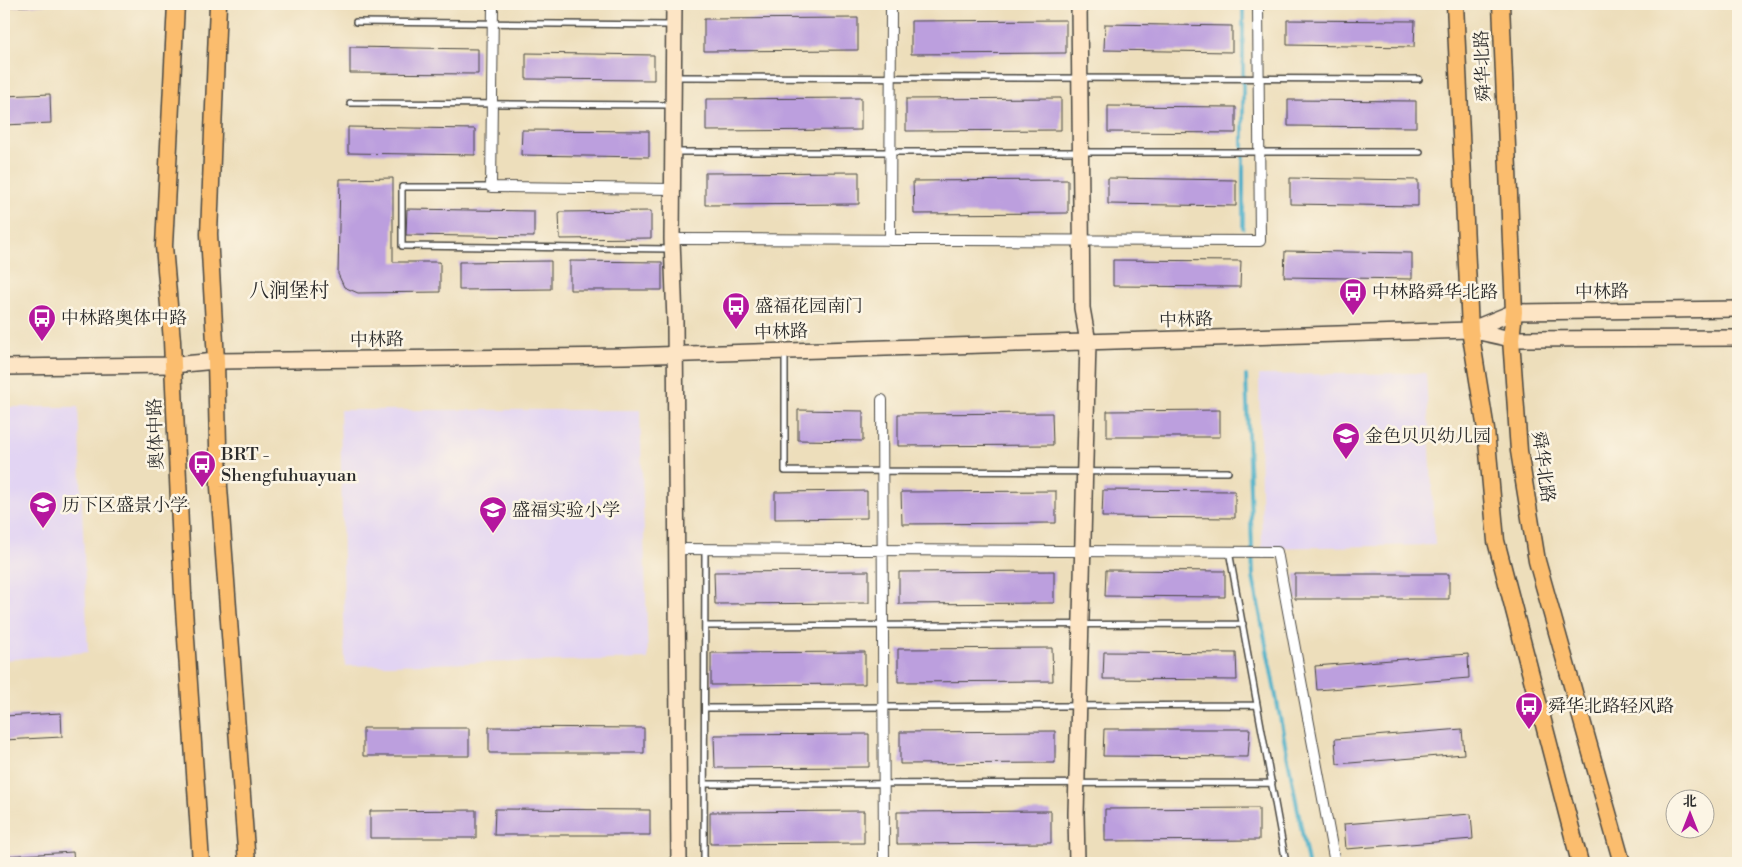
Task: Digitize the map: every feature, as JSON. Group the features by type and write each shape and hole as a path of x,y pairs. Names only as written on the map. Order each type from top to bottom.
{"main road":[{"name":"奥体中路","path":"176,4 164,246 173,365 183,594 201,863"},
{"path":"218,4 209,234 216,360 218,487 246,863"},
{"path":"674,4 673,244 679,863"},
{"path":"1078,863 1077,783 1088,342 1082,308 1079,4"},
{"name":"舜华北路","path":"1455,4 1470,330 1486,430 1496,541 1580,863"},
{"name":"舜华北路","path":"1500,4 1514,312 1511,339 1519,452 1537,561 1622,863"},
{"name":"中林路","path":"1470,330 1514,312 1738,309"},
{"name":"中林路","path":"4,367 173,365 216,360 626,356 1470,330 1511,339 1738,338"}],"street":[{"path":"493,4 491,187 673,189"},
{"path":"890,240 891,4"},
{"path":"673,244 890,240 1260,241 1254,152 1254,78 1258,4"},
{"path":"882,400 884,863"},
{"path":"676,549 1246,550 1277,552 1335,863"}],"lane":[{"path":"356,22 674,25"},
{"path":"673,77 1419,79"},
{"path":"350,103 673,105"},
{"path":"673,152 1420,152"},
{"path":"491,187 402,187 402,246 673,244"},
{"path":"785,350 785,471 1228,472"},
{"path":"704,863 706,549"},
{"path":"1229,550 1286,863"},
{"path":"705,626 1242,624"},
{"path":"705,708 1079,704 1257,705"},
{"path":"704,784 1272,783"}],"shaded area":[{"name":"金色贝贝幼儿园","path":"1426,373 1435,545 1262,548 1259,375"},
{"name":"历下区盛景小学","path":"4,407 78,407 88,652 4,660"},
{"name":"盛福实验小学","path":"340,410 640,410 648,659 345,666"}],"building":[{"path":"4,4 45,4 45,5 4,7"},
{"path":"858,18 858,50 704,51 704,19"},
{"path":"1066,20 1066,53 911,54 911,21"},
{"path":"1287,20 1415,21 1414,47 1287,45"},
{"path":"1105,24 1232,26 1232,52 1104,50"},
{"path":"350,47 478,49 478,74 350,73"},
{"path":"526,53 654,55 654,80 526,79"},
{"path":"50,94 51,123 4,125 4,96"},
{"path":"861,98 861,130 706,131 706,99"},
{"path":"1061,98 1061,130 906,131 906,99"},
{"path":"1288,100 1416,101 1416,127 1288,126"},
{"path":"1108,106 1236,107 1236,133 1108,132"},
{"path":"348,127 475,129 475,155 348,153"},
{"path":"522,130 649,131 649,157 521,155"},
{"path":"859,172 859,204 705,205 705,173"},
{"path":"393,178 393,262 440,262 440,292 358,293 344,287 338,274 340,179"},
{"path":"1108,178 1236,180 1236,206 1108,204"},
{"path":"1290,178 1418,180 1418,206 1290,204"},
{"path":"1068,180 1068,213 914,214 913,181"},
{"path":"407,209 534,211 534,237 406,235"},
{"path":"651,211 651,238 560,239 559,212"},
{"path":"1285,251 1412,253 1412,279 1284,277"},
{"path":"1113,260 1241,261 1240,287 1113,286"},
{"path":"551,261 551,289 459,290 459,262"},
{"path":"570,261 662,262 662,290 570,290"},
{"path":"798,410 863,411 863,441 798,440"},
{"path":"1220,410 1220,437 1107,437 1107,411"},
{"path":"1052,413 1053,445 898,446 898,414"},
{"path":"1103,490 1235,491 1235,518 1102,517"},
{"path":"867,491 867,518 775,519 775,492"},
{"path":"1056,491 1056,523 902,524 901,492"},
{"path":"1106,570 1225,571 1225,597 1105,596"},
{"path":"869,571 869,603 715,604 714,572"},
{"path":"1054,571 1054,603 899,604 899,572"},
{"path":"1295,574 1449,574 1449,599 1295,599"},
{"path":"1052,648 1053,681 898,682 898,649"},
{"path":"865,652 865,684 711,685 711,653"},
{"path":"1104,652 1236,653 1237,680 1103,679"},
{"path":"1468,654 1469,678 1317,690 1315,666"},
{"path":"61,713 62,737 4,740 4,716"},
{"path":"489,727 644,728 644,753 489,753"},
{"path":"363,728 469,728 469,756 363,756"},
{"path":"1104,729 1250,729 1248,757 1103,756"},
{"path":"1462,729 1464,754 1337,764 1335,739"},
{"path":"1055,731 1055,763 900,764 900,732"},
{"path":"869,734 869,767 715,768 714,735"},
{"path":"1259,808 1259,840 1105,841 1105,809"},
{"path":"495,809 650,810 650,835 494,835"},
{"path":"476,810 476,838 370,838 370,811"},
{"path":"864,811 864,843 710,844 710,812"},
{"path":"1051,811 1051,843 897,844 897,812"},
{"path":"1471,814 1473,839 1346,849 1344,824"},
{"path":"73,852 74,863 4,863 4,856"}],"waterway":[{"path":"1243,4 1243,228"},
{"path":"1246,376 1253,577 1308,863"}],"place":[{"name":"中林路舜华北路","path":"1353,316"},
{"name":"盛福花园南门","path":"736,330"},
{"name":"中林路奥体中路","path":"42,342"},
{"name":"金色贝贝幼儿园","path":"1346,460"},
{"name":"BRT - Shengfuhuayuan","path":"202,488"},
{"name":"历下区盛景小学","path":"43,529"},
{"name":"盛福实验小学","path":"493,534"},
{"name":"舜华北路轻风路","path":"1529,730"}],"district":[{"name":"八涧堡村","path":"289,291"}]}
